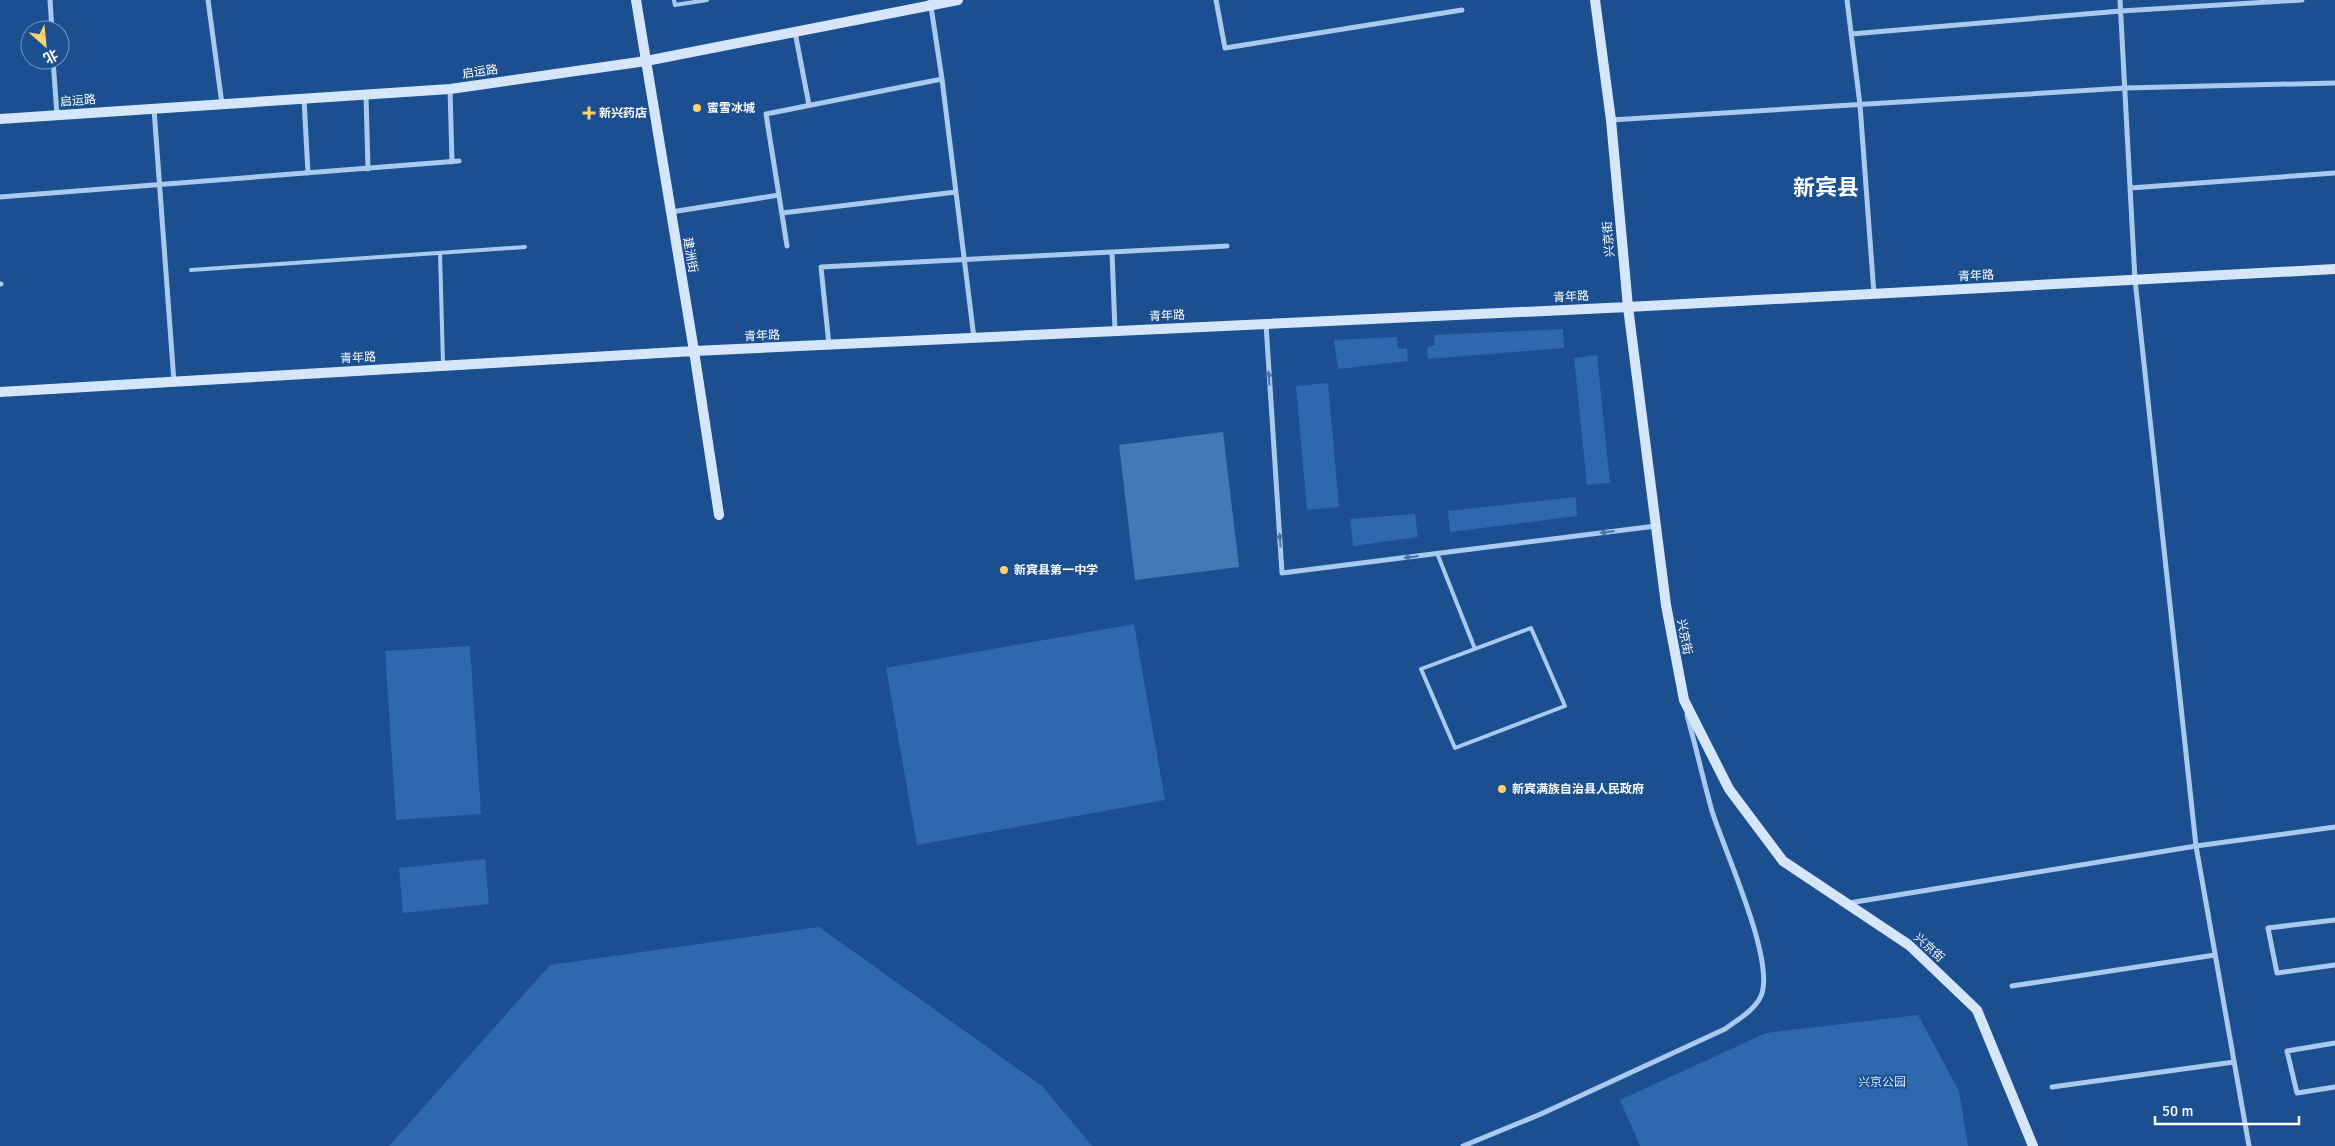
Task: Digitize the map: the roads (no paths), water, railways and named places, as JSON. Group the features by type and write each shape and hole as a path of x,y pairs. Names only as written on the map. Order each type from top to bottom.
{"street":[{"path":"50,0 51,20"},
{"path":"208,0 222,104"},
{"name":"建洲街","path":"636,0 694,351 718,515"},
{"name":"启运路","path":"0,119 450,89 646,61 931,2 958,0"},
{"path":"1216,0 1225,48 1462,10"},
{"name":"兴京街","path":"1595,0 1611,120 1628,307 1666,605 1684,700 1729,789 1783,861 1909,945 1977,1010 2034,1146"},
{"path":"1847,0 1860,104 1874,294"},
{"path":"2120,0 2135,280 2196,846 2249,1146"},
{"path":"1851,34 2121,11 2302,0"},
{"path":"931,2 974,338"},
{"path":"795,31 809,105"},
{"path":"54,70 57,115"},
{"path":"787,246 766,114 942,79"},
{"path":"1611,120 2125,88 2335,83"},
{"path":"450,89 452,162"},
{"path":"366,95 368,168"},
{"path":"304,99 308,173"},
{"path":"154,109 174,382"},
{"path":"0,197 160,186 459,161"},
{"path":"2130,188 2335,173"},
{"path":"782,213 956,192"},
{"path":"670,212 779,195"},
{"path":"829,345 821,267 1227,246"},
{"path":"1112,252 1115,331"},
{"name":"青年路","path":"0,392 694,351 1628,307 2335,269"},
{"path":"1266,324 1282,573 1656,526"},
{"path":"1463,1146 1541,1114 1724,1029 1752,1010 1761,996 1764,976 1756,933 1712,811 1684,700"},
{"path":"1846,904 2196,846 2335,827"},
{"path":"2335,920 2268,928 2277,972 2335,965"},
{"path":"2012,986 2215,955"},
{"path":"2335,1043 2287,1051 2297,1093 2335,1087"},
{"path":"2052,1088 2234,1062"}],"lane":[{"path":"674,0 675,5 707,0"},
{"path":"191,270 525,247"},
{"path":"440,253 443,366"},
{"path":"1437,553 1475,649"},
{"path":"1531,628 1565,706 1455,748 1422,669 1475,649 1531,628"}],"place":[{"name":"蜜雪冰城","path":"697,108"},
{"name":"新兴药店","path":"589,113"},
{"name":"新宾县第一中学","path":"1004,570"},
{"name":"新宾满族自治县人民政府","path":"1502,789"}],"district":[{"name":"新宾县","path":"1826,187"}],"park label":[{"name":"兴京公园","path":"1882,1082"}]}
